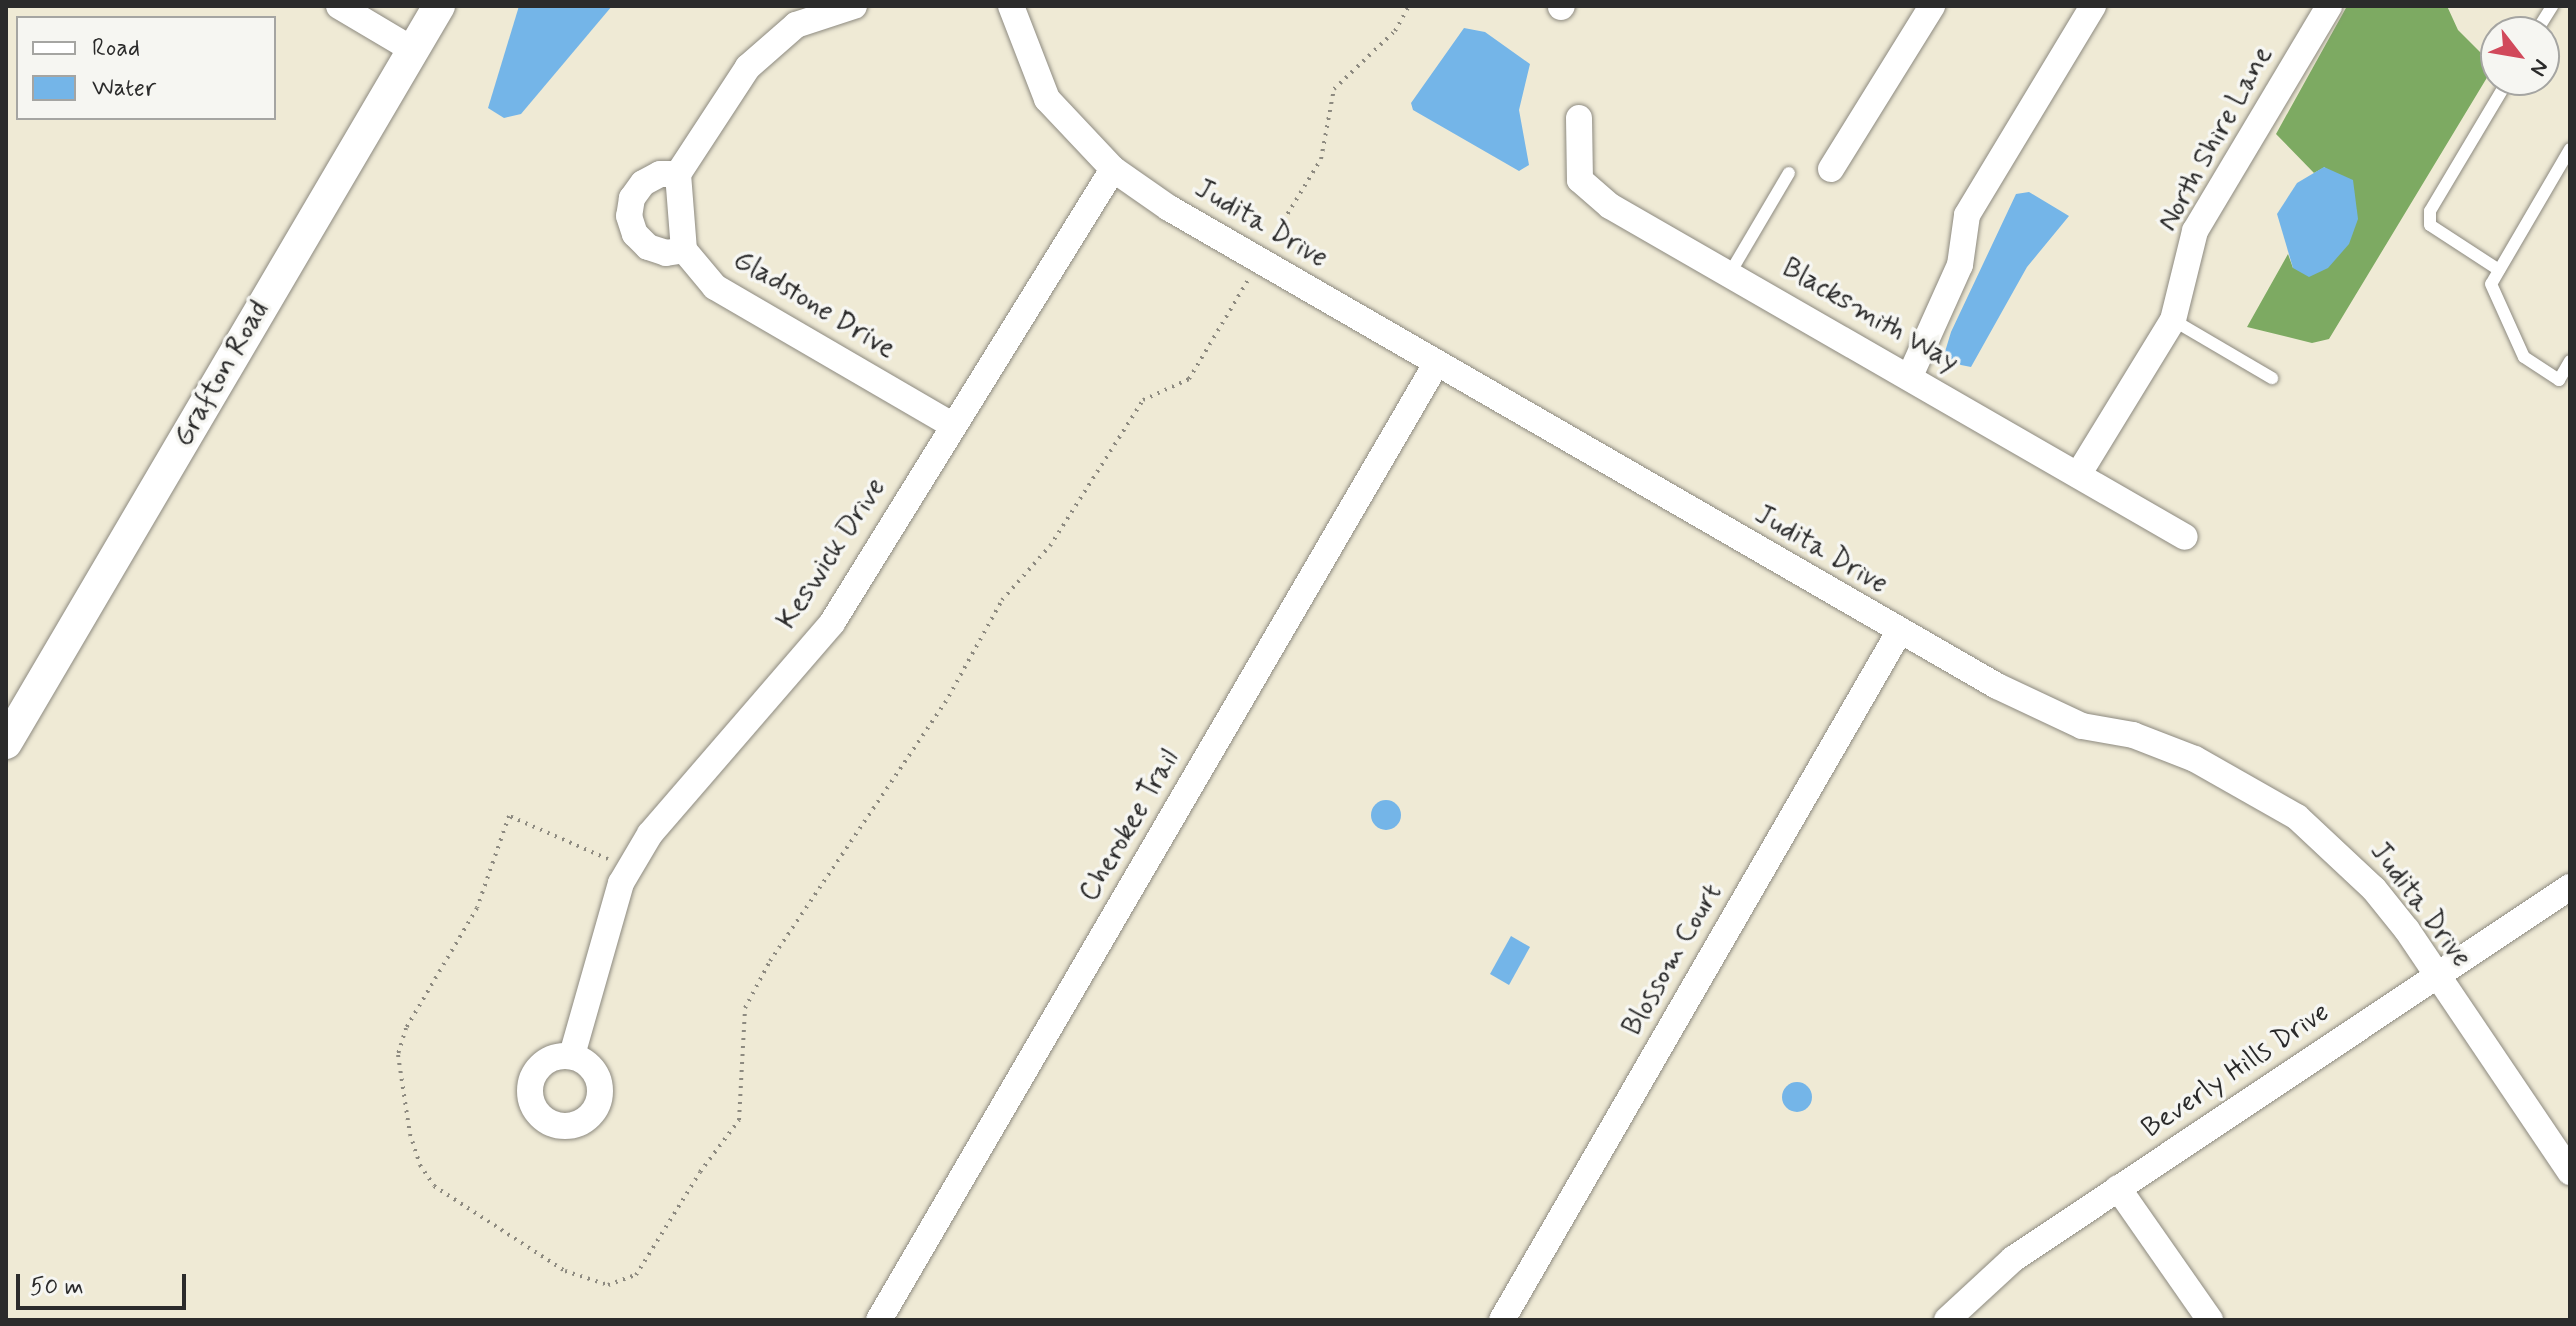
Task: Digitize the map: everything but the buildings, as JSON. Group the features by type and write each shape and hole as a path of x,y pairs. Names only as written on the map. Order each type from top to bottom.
{"street":[{"path":"339,6 413,50"},
{"name":"Grafton Road","path":"6,743 439,6"},
{"path":"678,174 660,174 643,183 632,198 629,216 635,234 648,247 666,253 684,250 678,174 748,67 796,25 854,6"},
{"name":"Judita Drive","path":"1011,6 1047,99 1113,169 1436,364 1899,632 2082,726 2133,735 2250,786 2338,851 2407,930 2570,1172"},
{"path":"1831,169 1932,6"},
{"path":"1910,376 1960,265 1967,215 2093,6"},
{"name":"North Shire Lane","path":"2078,475 2173,320 2195,231 2329,6"},
{"name":"Blacksmith Way","path":"1579,118 1580,180 1610,206 2185,537"},
{"name":"Keswick Drive","path":"572,1055 629,869 650,834 832,623 1113,169"},
{"name":"Gladstone Drive","path":"684,250 715,287 952,425"},
{"name":"Cherokee Trail","path":"879,1320 1436,364"},
{"name":"Blossom Court","path":"1502,1320 1899,632"},
{"name":"Beverly Hills Drive","path":"1947,1320 2013,1259 2570,887"},
{"path":"2118,1188 2210,1320"}],"lane":[{"path":"2498,96 2430,211 2430,225 2499,270"},
{"path":"2570,149 2491,284 2524,357 2559,380 2570,361"},
{"path":"1730,273 1789,173"},
{"path":"2173,320 2272,378"}],"path":[{"path":"629,869 509,816 477,908 406,1028 398,1055 410,1134 420,1165 434,1186 565,1271 608,1285 636,1275 700,1172 739,1120 743,1017 761,974 945,703 1002,600 1050,546 1143,400 1179,385 1198,368 1321,159 1334,89 1395,31 1409,6"}],"green space":[{"path":"2347,6 2447,6 2458,30 2480,52 2480,89 2329,339 2312,343 2247,327 2288,254 2293,268 2325,167 2314,173 2276,134"}],"water":[{"path":"519,6 612,6 521,114 504,118 488,108"},
{"path":"1464,28 1485,32 1530,64 1519,110 1529,165 1519,171 1413,110 1411,103"},
{"path":"2324,167 2353,180 2358,219 2349,244 2328,268 2309,277 2293,268 2277,214 2297,183"},
{"path":"2029,192 2069,216 2027,267 1971,367 1961,365 1944,355 1951,332 2016,194"},
{"path":"1386,800 1397,804 1401,815 1397,826 1386,830 1375,826 1371,815 1375,804"},
{"path":"1511,936 1530,947 1509,985 1490,974"},
{"path":"1797,1082 1803,1083 1811,1091 1811,1103 1803,1111 1797,1112 1791,1111 1783,1103 1782,1097 1783,1091 1791,1083"}]}
